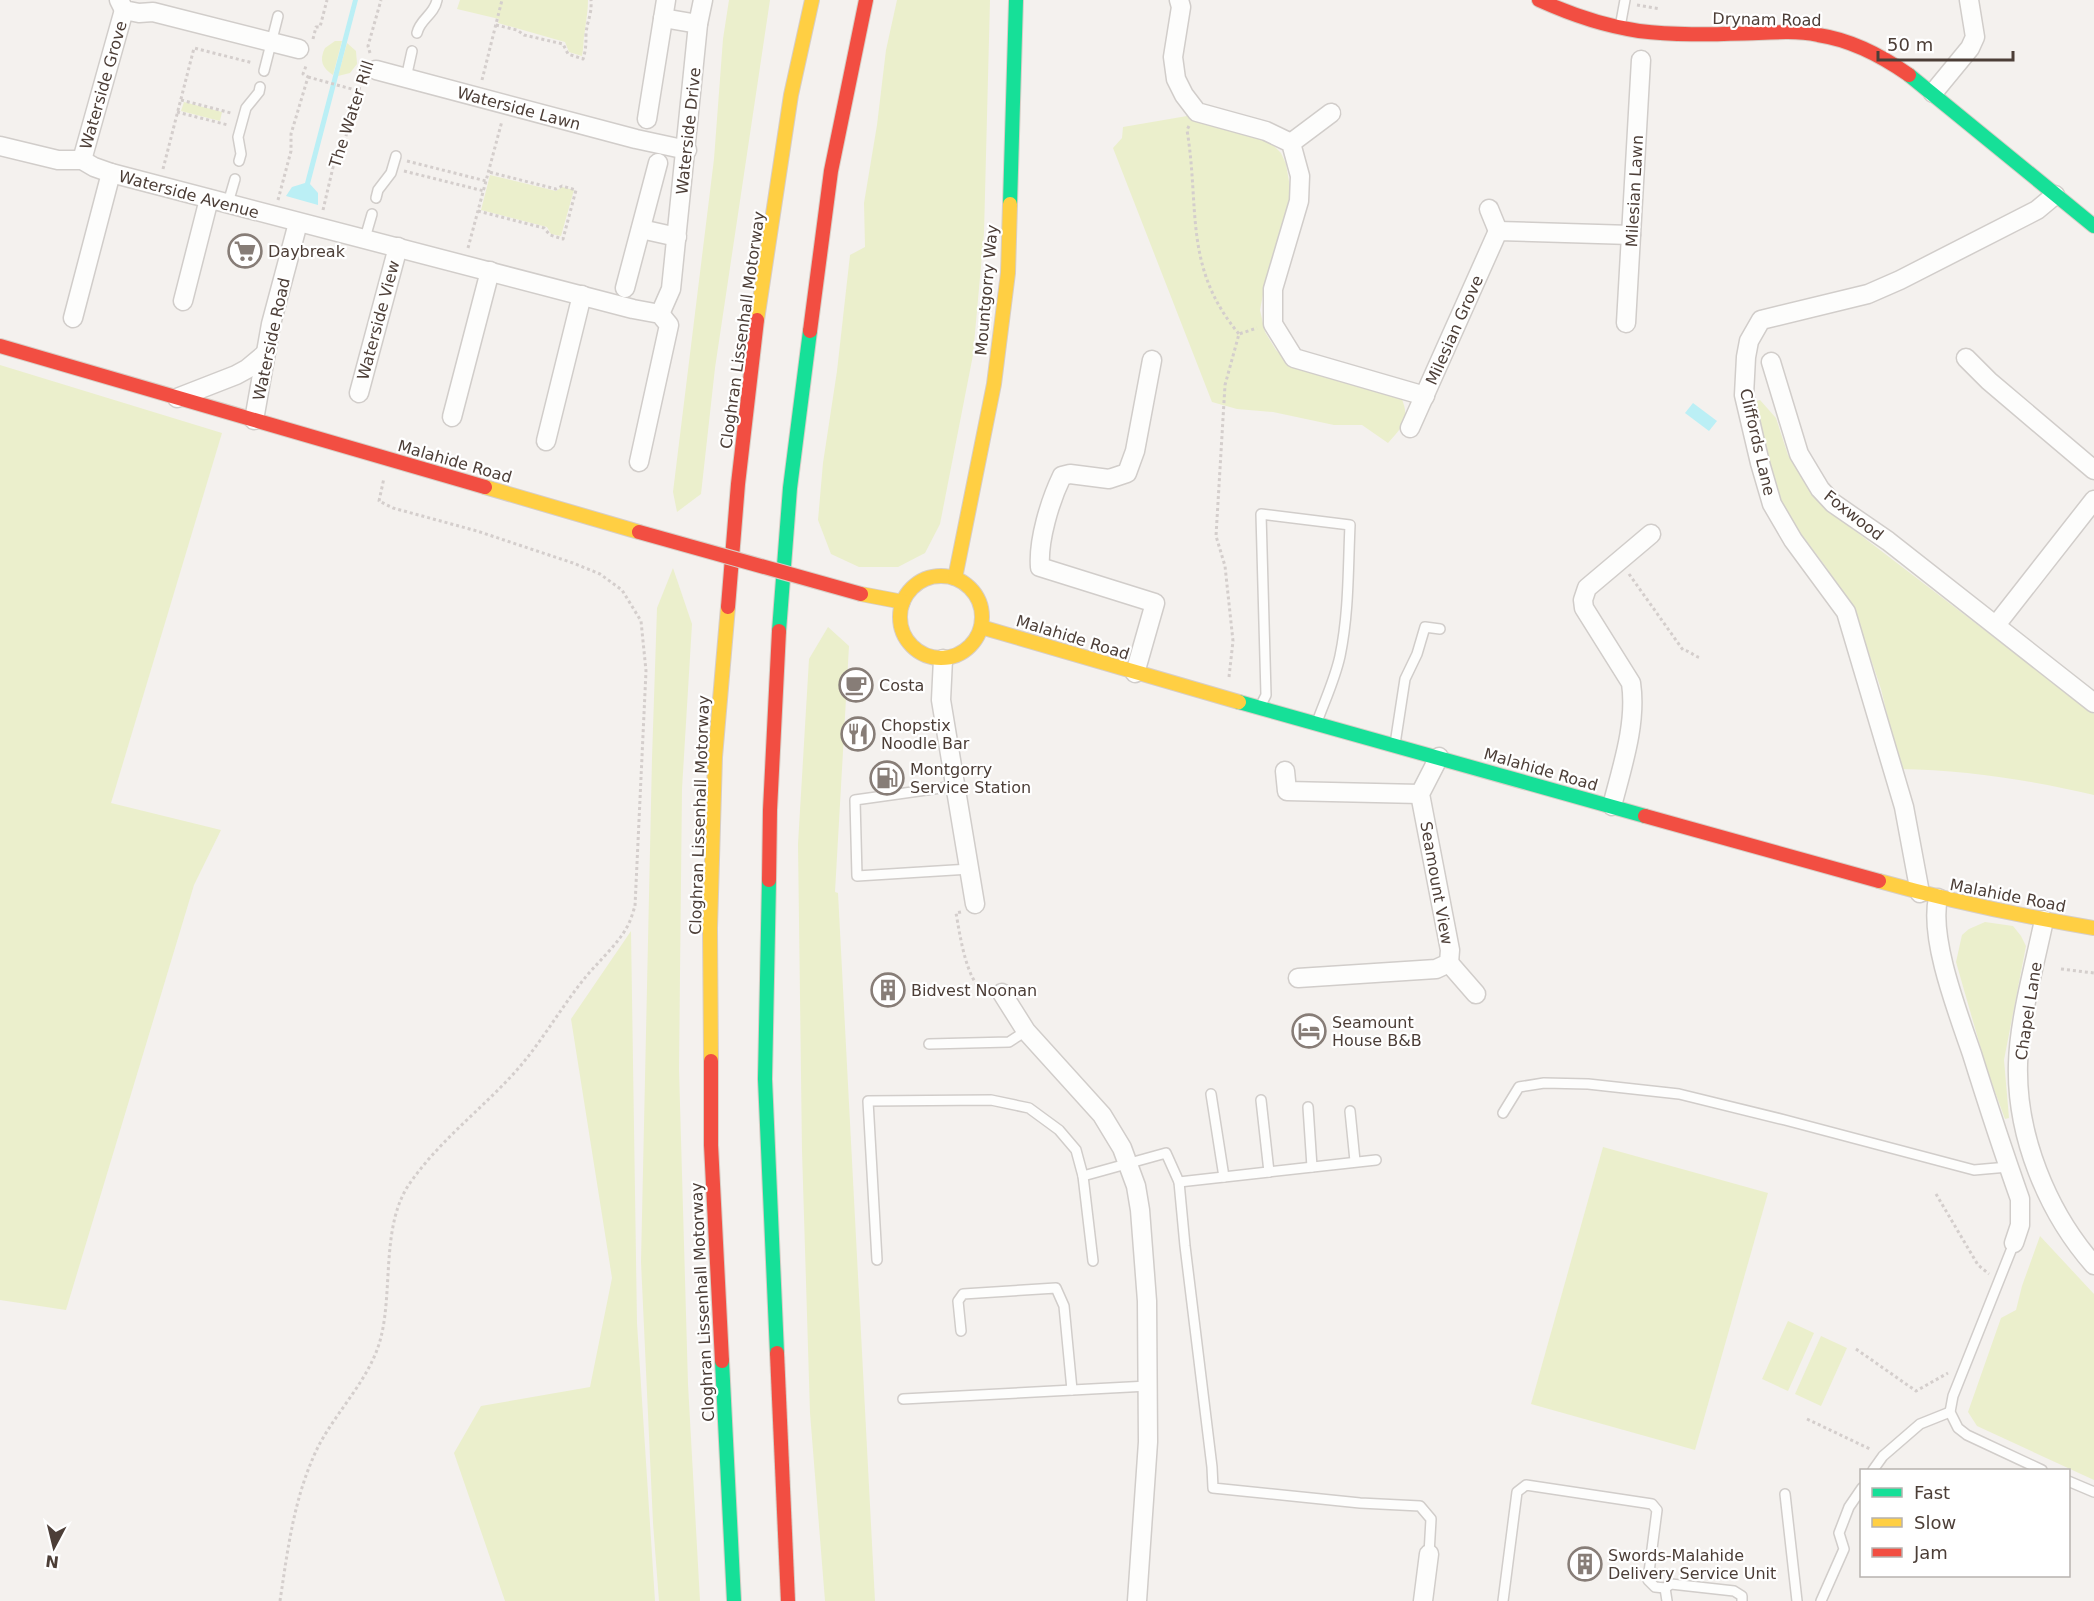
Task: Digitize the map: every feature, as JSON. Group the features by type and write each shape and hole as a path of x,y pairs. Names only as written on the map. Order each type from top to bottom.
{"main road":[{"name":"Cloghran Lissenhall Motorway","path":"734,1601 711,1145 710,928 715,757 738,484 755,333 792,95 812,0"},
{"path":"788,1601 765,1079 771,787 778,647 790,488 831,171 866,0"},
{"name":"Mountgorry Way","path":"955,579 992,395 1008,273 1016,0"},
{"name":"Drynam Road","path":"1539,0 1574,15 1619,29 1678,35 1802,33 1828,36 1854,44 1876,54 1933,93 2094,226"},
{"name":"Malahide Road","path":"0,346 639,532 861,594 903,602"},
{"path":"943,576 955,579 966,584 974,593 981,609 981,627 976,639 956,656 943,659 931,657 911,646 904,636 900,625 903,602 909,591 930,578 943,576"},
{"name":"Malahide Road","path":"981,627 1225,698 1938,898 2094,928"}],"street":[{"name":"Waterside Drive","path":"660,314 671,289 687,150 698,24 703,0"},
{"path":"1179,0 1181,7 1173,57 1176,79 1184,95 1197,112 1266,131 1291,143 1300,176 1299,201 1273,289 1273,324 1294,357 1425,396"},
{"path":"1933,93 1970,48 1975,37 1969,0"},
{"path":"122,5 139,13 153,12 306,52"},
{"name":"Waterside Grove","path":"82,160 122,5"},
{"path":"647,119 665,9 698,24"},
{"name":"Milesian Lawn","path":"1626,323 1641,60"},
{"name":"Waterside Lawn","path":"371,67 506,105 660,154 687,150"},
{"path":"1291,143 1331,113"},
{"path":"0,146 58,160 82,160"},
{"name":"Waterside Drive","path":"625,288 660,154"},
{"name":"Waterside Avenue","path":"82,160 111,173 298,223"},
{"path":"74,318 111,173"},
{"name":"Cliffords Lane","path":"1920,893 1904,807 1890,753 1846,612 1793,540 1772,504 1744,395 1749,341 1761,320 1868,294 2037,210 2055,195"},
{"path":"183,301 209,199"},
{"path":"1489,209 1498,231 1631,235"},
{"name":"Waterside View","path":"298,223 660,314"},
{"name":"Waterside Road","path":"254,420 271,324 298,223"},
{"path":"641,229 677,237"},
{"name":"Milesian Grove","path":"1410,428 1498,231"},
{"name":"Waterside View","path":"359,393 398,247"},
{"path":"452,417 490,271"},
{"path":"546,441 582,295"},
{"path":"639,462 669,325 660,314"},
{"path":"177,398 236,375 266,353"},
{"path":"1966,358 1989,381 2094,470"},
{"path":"1135,672 1155,603 1040,567 1039,551 1062,476 1070,474 1109,479 1127,472 1135,451 1152,360"},
{"name":"Foxwood","path":"1771,362 1799,454 1820,489 1833,503 1888,541 2094,703"},
{"path":"1996,625 2094,500"},
{"path":"1612,806 1622,767 1634,697 1631,683 1584,608 1583,600 1587,588 1651,534"},
{"path":"943,659 941,700 975,904"},
{"path":"1285,771 1287,791 1420,794 1439,757"},
{"name":"Seamount View","path":"1298,978 1436,969 1449,963 1450,950 1420,794"},
{"path":"1938,898 1935,910 1938,940 1958,1012 2020,1199 2020,1225 2014,1243"},
{"name":"Chapel Lane","path":"2044,920 2021,1034 2018,1063 2022,1116 2029,1143 2051,1202 2066,1229 2094,1265"},
{"path":"1449,963 1476,994"},
{"path":"1002,993 1026,1031 1102,1115 1122,1148 1136,1186 1147,1301 1148,1386 1148,1442 1137,1601"},
{"path":"1423,1601 1429,1554"}],"lane":[{"path":"417,33 418,27 435,9 437,0"},
{"path":"1619,29 1625,0"},
{"path":"265,69 278,16"},
{"path":"406,78 412,51"},
{"path":"239,161 240,128 246,108 259,92 260,87"},
{"path":"376,198 378,190 391,173 394,161"},
{"path":"228,203 235,179"},
{"path":"365,238 372,214"},
{"path":"1260,707 1266,695 1261,514 1350,525 1347,593 1340,655 1317,723"},
{"path":"1395,744 1405,679 1417,654 1425,627 1440,629"},
{"path":"955,786 855,800 857,876 970,869"},
{"path":"928,1044 1009,1042 1026,1031"},
{"path":"1503,1113 1520,1087 1544,1083 1588,1084 1679,1094 1974,1170 2008,1167"},
{"path":"1211,1095 1224,1177"},
{"path":"877,1260 868,1101 991,1100 1029,1108 1059,1130 1076,1150 1083,1176 1094,1261"},
{"path":"1261,1100 1269,1172"},
{"path":"1308,1107 1312,1167"},
{"path":"1350,1111 1354,1161"},
{"path":"1083,1176 1166,1153 1179,1182 1213,1488 1360,1503 1419,1506 1431,1519 1429,1554"},
{"path":"1179,1182 1376,1160"},
{"path":"2014,1243 1953,1396 1950,1412 1958,1428 1967,1435 2040,1469"},
{"path":"961,1331 958,1301 963,1294 1056,1288 1064,1306 1072,1390"},
{"path":"903,1399 1148,1386"},
{"path":"1874,1469 1883,1456 1920,1424 1950,1412"},
{"path":"2070,1482 2094,1492"},
{"path":"1503,1601 1517,1492 1526,1485 1652,1504 1657,1510 1648,1580 1655,1587 1665,1588 1671,1584 1734,1591 1742,1596 1742,1601"},
{"path":"1823,1597 1844,1549 1839,1533 1849,1507 1860,1491"},
{"path":"1785,1494 1797,1601"},
{"path":"1665,1588 1667,1601"}],"path":[{"path":"327,0 320,27 316,27 306,52 303,74 359,91"},
{"name":"The Water Rill","path":"318,228 334,163 342,150 362,79 371,67 369,46 381,0"},
{"path":"477,97 502,0"},
{"path":"496,25 517,30 524,35 563,44 568,54 583,58 587,44 586,33 592,12 591,0"},
{"path":"159,185 194,48 265,69"},
{"path":"274,216 291,151 291,134 308,77"},
{"path":"181,100 244,116"},
{"path":"464,264 506,105"},
{"path":"177,112 240,128"},
{"path":"1197,112 1187,130 1193,176 1196,241 1210,289 1219,308 1239,334"},
{"path":"394,161 486,181"},
{"path":"394,161 484,191"},
{"path":"478,211 544,228 550,235 563,239 576,190 562,186 556,189 489,172"},
{"path":"1239,334 1273,324"},
{"path":"1225,698 1233,641 1225,566 1216,536 1225,385 1239,334"},
{"path":"280,1601 292,1519 303,1485 317,1449 332,1422 369,1369 380,1340 387,1305 394,1219 408,1184 428,1160 517,1070 559,1011 627,927 635,906 646,671 641,621 622,590 600,574 498,538 393,508 379,501 388,459"},
{"path":"1620,560 1683,650 1702,658"},
{"path":"975,904 976,909 956,913 961,941 978,988 993,999 1002,993"},
{"path":"2061,969 2094,972"},
{"path":"1936,1194 1978,1265 1991,1275 1995,1263 2005,1267"},
{"path":"1856,1349 1916,1391 1954,1370"},
{"path":"1807,1419 1883,1456"}],"green space":[{"path":"460,0 588,0 582,56 569,52 565,42 498,23 499,19 457,9"},
{"path":"729,0 770,0 715,368 701,494 677,512 673,492 714,159 723,39"},
{"path":"897,0 990,0 984,233 973,355 940,524 925,553 898,567 859,567 831,554 818,520 823,463 837,371 850,255 865,247 864,203 886,50"},
{"path":"335,41 342,41 333,75 324,67 322,56 325,48"},
{"path":"347,43 356,51 357,64 350,73 338,76"},
{"path":"184,102 222,112 220,121 181,111"},
{"path":"1187,116 1206,124 1262,140 1273,145 1281,153 1286,164 1291,193 1289,209 1265,284 1260,310 1265,332 1276,350 1291,364 1401,397 1405,411 1404,422 1388,443 1362,425 1334,425 1273,412 1237,409 1212,402 1113,148 1122,138 1123,127"},
{"path":"490,175 556,191 562,187 574,190 561,236 551,234 547,227 481,210"},
{"path":"0,365 222,433 111,803 221,830 194,885 66,1310 0,1300"},
{"path":"1760,400 1776,418 1788,455 1820,501 1833,514 2094,714 2094,795 1997,777 1949,771 1900,769 1881,689 1858,621 1826,567 1783,510 1771,479 1754,402"},
{"path":"673,568 692,624 682,789 679,1069 688,1384 700,1601 659,1601 653,1523 641,1262 657,608"},
{"path":"828,627 849,646 835,892 838,893 875,1601 825,1601 810,1413 802,1151 798,844 809,659"},
{"path":"1985,922 2013,926 2026,946 2004,1060 2009,1118 2005,1119 1987,1070 1956,962 1962,935"},
{"path":"631,931 637,1323 655,1601 505,1601 454,1453 481,1406 590,1387 612,1278 571,1019"},
{"path":"1603,1147 1768,1193 1695,1450 1531,1404"},
{"path":"2040,1236 2094,1294 2094,1480 1977,1426 1968,1412 2001,1318 2016,1310"},
{"path":"1788,1321 1814,1333 1788,1391 1762,1379"},
{"path":"1821,1336 1847,1348 1821,1406 1795,1394"}],"water":[{"path":"353,0 358,0 310,184 318,193 318,205 286,196 292,187 305,183"},
{"path":"1693,403 1717,421 1709,431 1685,413"}],"traffic: fast":[{"path":"1010,204 1016,0"},
{"path":"1909,75 2094,226"},
{"path":"779,631 790,488 810,331"},
{"path":"1239,702 1645,816"},
{"path":"769,880 765,1079 777,1353"},
{"path":"722,1361 734,1601"}],"traffic: slow":[{"path":"757,320 791,95 812,0"},
{"path":"955,578 994,384 1008,273 1010,204"},
{"path":"485,487 639,532"},
{"path":"941,576 957,579 970,588 979,601 982,617 979,633 970,646 957,655 941,658 925,655 912,646 903,633 900,617 903,601 912,588 925,579 941,576"},
{"path":"861,594 903,602"},
{"path":"711,1061 710,928 715,757 728,607"},
{"path":"981,627 1239,702"},
{"path":"1879,881 1986,908 2094,928"}],"traffic: jam":[{"path":"810,331 831,171 866,0"},
{"path":"1539,0 1588,19 1639,31 1669,34 1796,32 1831,37 1866,50 1909,75"},
{"path":"728,607 738,484 757,320"},
{"path":"0,346 485,487"},
{"path":"639,532 861,594"},
{"path":"769,880 770,810 779,631"},
{"path":"1645,816 1879,881"},
{"path":"711,1061 711,1145 722,1361"},
{"path":"777,1353 788,1601"}],"place":[{"name":"Daybreak","path":"245,251"},
{"name":"Costa","path":"856,685"},
{"name":"Chopstix Noodle Bar","path":"858,734"},
{"name":"Montgorry Service Station","path":"887,778"},
{"name":"Bidvest Noonan","path":"888,990"},
{"name":"Seamount House B&B","path":"1309,1031"},
{"name":"Swords-Malahide Delivery Service Unit","path":"1585,1564"}]}
